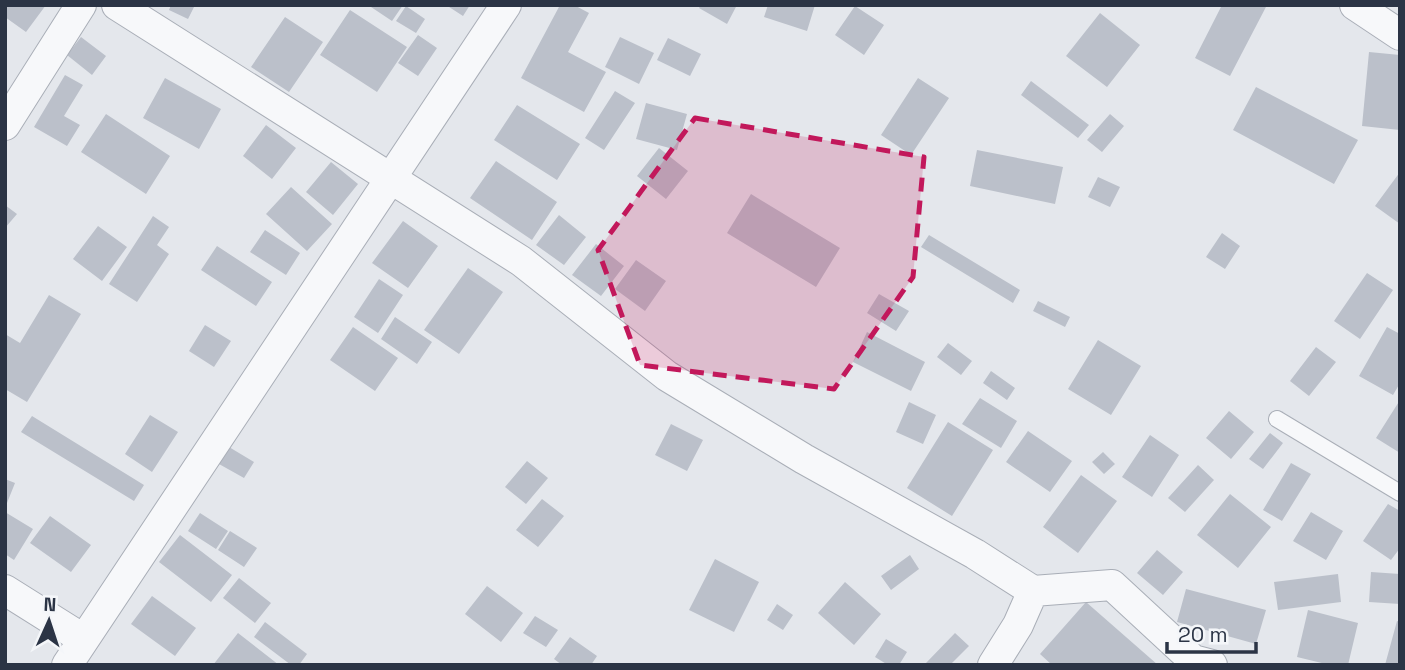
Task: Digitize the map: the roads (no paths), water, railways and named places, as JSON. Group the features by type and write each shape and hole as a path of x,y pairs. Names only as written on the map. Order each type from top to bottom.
{"street":[{"path":"5,125 81,5"},
{"path":"117,5 521,261 667,376 804,459 975,554 1033,591 1112,585 1193,660 1212,665"},
{"path":"67,665 506,5"},
{"path":"1355,5 1400,35"},
{"path":"5,590 83,639"},
{"path":"993,665 1018,625 1033,591"}],"lane":[{"path":"1277,419 1400,493"}]}
